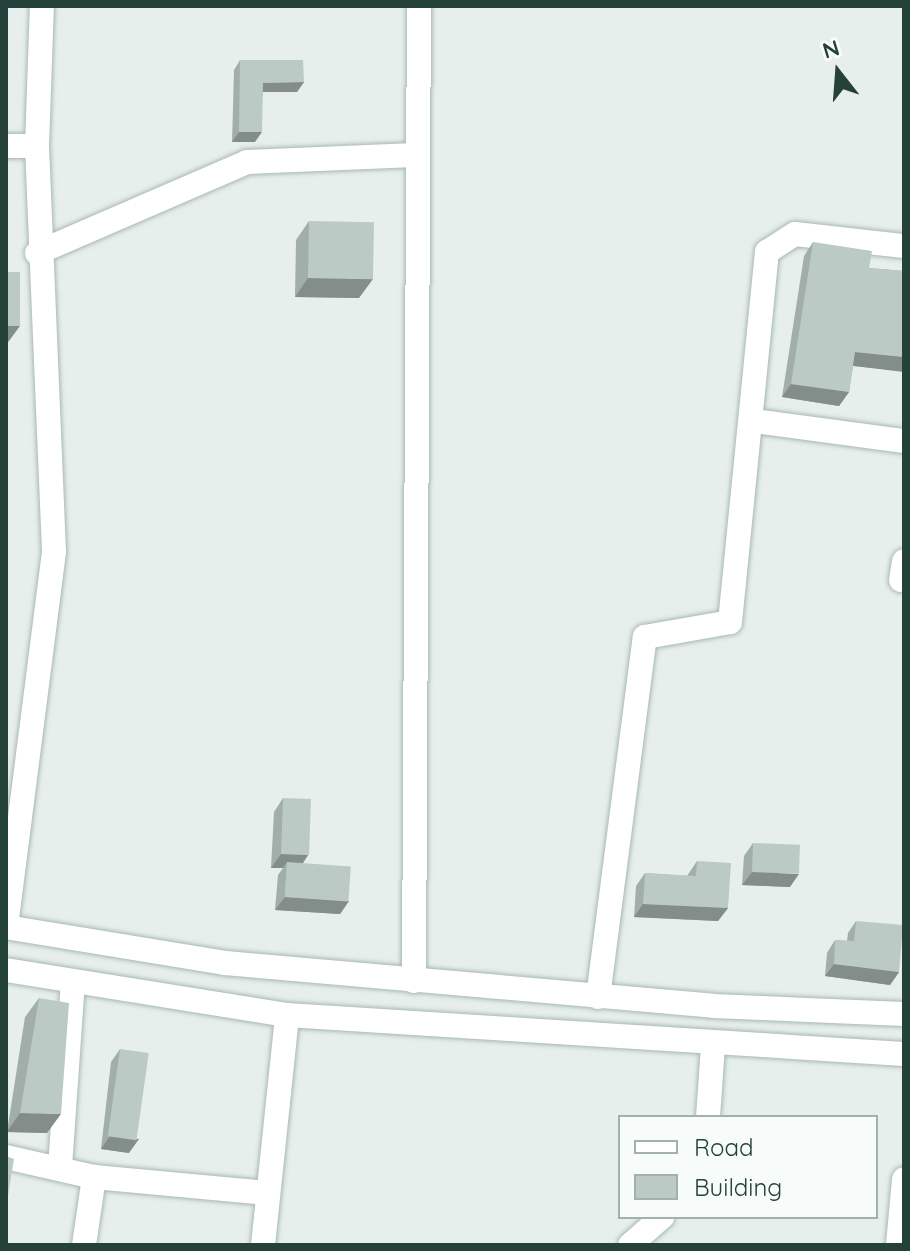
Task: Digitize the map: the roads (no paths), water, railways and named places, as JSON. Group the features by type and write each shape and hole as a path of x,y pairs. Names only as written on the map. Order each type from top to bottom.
{"street":[{"path":"42,6 37,253 54,552 6,927 87,945 414,981 598,997 904,1014"},
{"path":"414,981 415,155 419,6"},
{"path":"6,146 37,146"},
{"path":"37,253 247,162 415,155"},
{"path":"598,997 645,637 730,622 754,421 767,252 795,234 904,246"},
{"path":"754,421 904,441"},
{"path":"6,970 287,1015 713,1046 904,1054"},
{"path":"60,1167 73,981"},
{"path":"263,1245 287,1015"},
{"path":"708,1115 713,1046"},
{"path":"6,1157 94,1177 267,1193"},
{"path":"84,1245 94,1177"},
{"path":"898,1245 904,1179"},
{"path":"630,1245 660,1219"}]}
